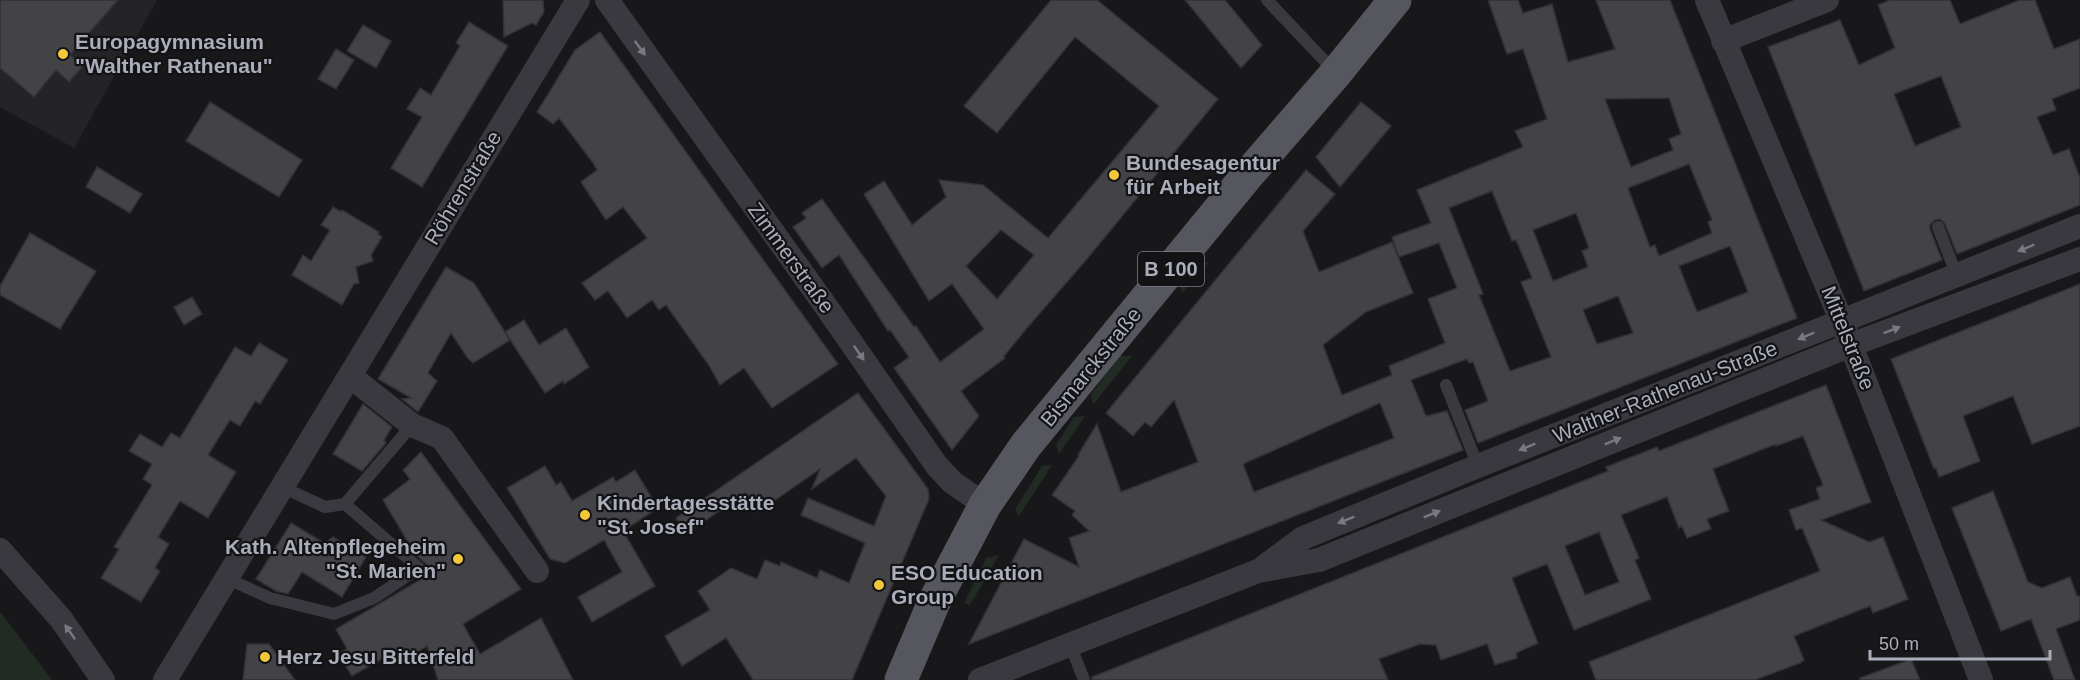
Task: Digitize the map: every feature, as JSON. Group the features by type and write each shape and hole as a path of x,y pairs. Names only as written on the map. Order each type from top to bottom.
{"main road":[{"name":"Bismarckstraße","path":"901,680 934,602 985,505 1026,445 1395,0"}],"street":[{"name":"Röhrenstraße","path":"165,680 578,0"},
{"name":"Zimmerstraße","path":"607,0 614,13 938,466 952,482 985,505"},
{"name":"Mittelstraße","path":"1707,0 1842,322 1981,680"},
{"path":"1724,40 1827,0"},
{"name":"Walther-Rathenau-Straße","path":"1258,571 1304,538 1478,466 2080,226"},
{"name":"Walther-Rathenau-Straße","path":"988,678 1258,571 1319,560 1851,345 2080,259"},
{"path":"350,376 412,425 442,438 537,571"},
{"path":"0,550 61,619 103,680"}],"lane":[{"path":"1267,0 1336,73"},
{"path":"1938,227 1957,276"},
{"path":"1446,385 1478,466"},
{"path":"282,487 326,507 345,504 412,425"},
{"path":"226,578 270,598 334,614 374,598 419,568 345,504"},
{"path":"1071,644 1084,680"}],"shaded area":[{"name":"Europagymnasium \"Walther Rathenau\"","path":"0,0 157,0 74,148 0,107"},
{"path":"1196,262 1208,263 1182,293 1180,281"},
{"path":"1120,356 1132,356 1093,405 1091,394"},
{"path":"1085,416 1059,454 1056,445 1074,417"},
{"path":"1052,465 1019,516 1015,509 1042,466"},
{"path":"999,555 970,605 964,603 986,558"},
{"path":"0,612 2,614 52,680 0,680"}],"building":[{"path":"0,0 118,0 70,55 83,66 69,82 56,70 34,97 0,68"},
{"path":"503,0 543,0 544,12 536,25 532,23 504,37"},
{"path":"1051,0 1097,0 1218,99 1087,259 1027,328 1004,356 1005,358 961,391 979,416 952,450 894,368 909,357 890,330 888,331 839,255 822,268 793,227 806,218 802,213 822,199 940,362 984,329 952,284 929,301 864,194 884,181 912,225 946,197 939,180 983,185 1048,238 1159,106 1075,37 997,133 964,106","holes":["1001,230 1034,255 997,299 966,266"]},
{"path":"1185,0 1225,0 1262,45 1241,68"},
{"path":"1488,0 1518,0 1523,13 1552,4 1568,62 1615,49 1596,0 1670,0 1797,318 1478,443 1465,410 1488,401 1473,362 1469,363 1467,359 1411,380 1426,416 1447,411 1463,450 969,644 1024,539 1079,567 1069,538 1089,531 1072,515 1075,511 1052,495 1079,456 1097,424 1121,492 1198,462 1174,400 1151,427 1145,422 1133,436 1106,413 1306,170 1335,194 1303,231 1319,272 1392,242 1413,293 1366,312 1323,345 1342,395 1392,375 1389,366 1445,343 1428,299 1457,288 1439,243 1399,257 1392,237 1431,223 1417,190 1523,147 1515,131 1547,119 1523,49 1507,54","holes":["1669,98 1681,134 1669,139 1673,150 1631,167 1605,99","1689,164 1712,220 1708,222 1712,233 1659,256 1655,245 1650,247 1628,188","1492,191 1512,241 1516,240 1532,278 1521,282 1551,357 1510,371 1479,295 1483,294 1449,208","1576,213 1589,248 1582,251 1588,267 1553,281 1533,230","1730,246 1748,292 1697,312 1679,266","1618,296 1633,333 1597,344 1583,310","1380,403 1394,438 1254,492 1243,464"]},
{"path":"1890,0 1950,0 1960,24 2020,0 2035,0 2054,49 2080,39 2080,88 2052,99 2056,110 2037,117 2053,155 2069,149 2080,178 2080,205 1957,254 1945,224 1940,219 1935,220 1930,225 1930,229 1942,260 1864,291 1768,47 1840,20 1859,65 1895,48 1878,5","holes":["1941,76 1961,127 1915,146 1894,94"]},
{"path":"469,22 508,46 422,187 391,168 422,117 407,109 420,88 431,95 460,46 456,43"},
{"path":"363,25 391,41 376,68 347,51"},
{"path":"600,32 838,364 772,408 744,368 720,385 708,364 666,305 659,310 652,300 627,318 608,291 595,300 582,283 647,238 623,207 606,220 581,182 597,170 593,163 559,118 553,124 537,112 575,50"},
{"path":"336,49 354,60 336,89 318,79"},
{"path":"210,102 302,160 279,197 186,141"},
{"path":"1361,102 1391,126 1340,187 1316,157"},
{"path":"97,167 142,194 130,213 86,187"},
{"path":"333,207 379,232 378,234 382,237 371,255 373,261 356,267 359,283 354,284 342,305 292,275 303,255 311,261 330,230 321,225"},
{"path":"30,233 96,271 60,329 0,295 0,286"},
{"path":"446,267 474,283 510,340 473,363 451,333 428,373 437,381 418,412 402,399 411,398 378,379"},
{"path":"2080,284 2080,426 2032,444 2013,396 1963,416 1980,461 1939,477 1891,359"},
{"path":"192,297 202,314 184,325 174,307"},
{"path":"524,320 539,345 566,328 589,367 564,384 563,381 545,393 505,332"},
{"path":"259,343 288,360 260,404 255,401 240,426 230,420 208,455 236,472 208,518 180,501 158,537 169,544 155,568 160,571 141,602 101,578 119,549 114,547 152,485 143,479 152,464 129,451 140,434 162,447 171,433 180,438 235,347 251,356"},
{"path":"1826,385 1871,502 1821,520 1869,542 1883,537 1908,599 1873,613 1870,606 1794,636 1804,660 1755,680 1596,680 1589,662 1820,571 1802,528 1796,530 1789,510 1820,499 1816,488 1823,485 1803,436 1713,469 1729,511 1707,519 1711,529 1687,538 1682,526 1679,528 1667,497 1621,515 1639,558 1635,560 1651,599 1574,630 1547,564 1512,578 1538,643 1516,653 1517,658 1495,665 1487,644 1441,660 1436,645 1420,644 1379,659 1388,680 1092,680 1092,677 1608,471 1606,467 1657,447 1659,451","holes":["1599,532 1619,582 1585,595 1565,546"]},
{"path":"858,393 928,489 929,499 852,680 753,680 726,638 682,666 665,636 710,610 698,591 731,568 757,579 765,560 780,566 781,562 817,578 820,570 849,583 865,543 801,515 808,498 874,526 886,496 856,458 812,489 820,469 758,512 745,493 686,534 676,518"},
{"path":"363,404 392,427 384,440 386,443 362,471 333,454"},
{"name":"Kath. Altenpflegeheim \"St. Marien\"","path":"421,452 521,589 463,624 480,654 541,618 573,680 438,680 427,646 399,663 394,655 387,659 385,657 352,676 338,654 347,649 336,629 420,580 419,578 426,572 426,564 415,554 383,500 410,479 403,470"},
{"name":"Kindertagesstätte \"St. Josef\"","path":"545,466 556,485 561,482 572,501 613,477 616,482 635,470 658,508 623,531 655,586 592,622 578,597 622,572 604,540 565,563 550,559 507,488"},
{"path":"1993,491 2028,582 2042,588 2070,577 2077,596 2080,596 2080,620 2056,629 2075,680 2054,680 2031,619 2001,631 1952,508"},
{"path":"291,523 321,541 315,551 333,537 366,557 342,597 302,572 288,594 276,591 256,579"},
{"name":"Herz Jesu Bitterfeld","path":"247,644 269,644 295,680 243,680"},
{"path":"1911,659 1920,680 1860,680 1860,678"}],"place":[{"name":"Europagymnasium \"Walther Rathenau\"","path":"63,54"},
{"name":"Bundesagentur für Arbeit","path":"1114,175"},
{"name":"Kindertagesstätte \"St. Josef\"","path":"585,515"},
{"name":"Kath. Altenpflegeheim \"St. Marien\"","path":"458,559"},
{"name":"ESO Education Group","path":"879,585"},
{"name":"Herz Jesu Bitterfeld","path":"265,657"}]}
